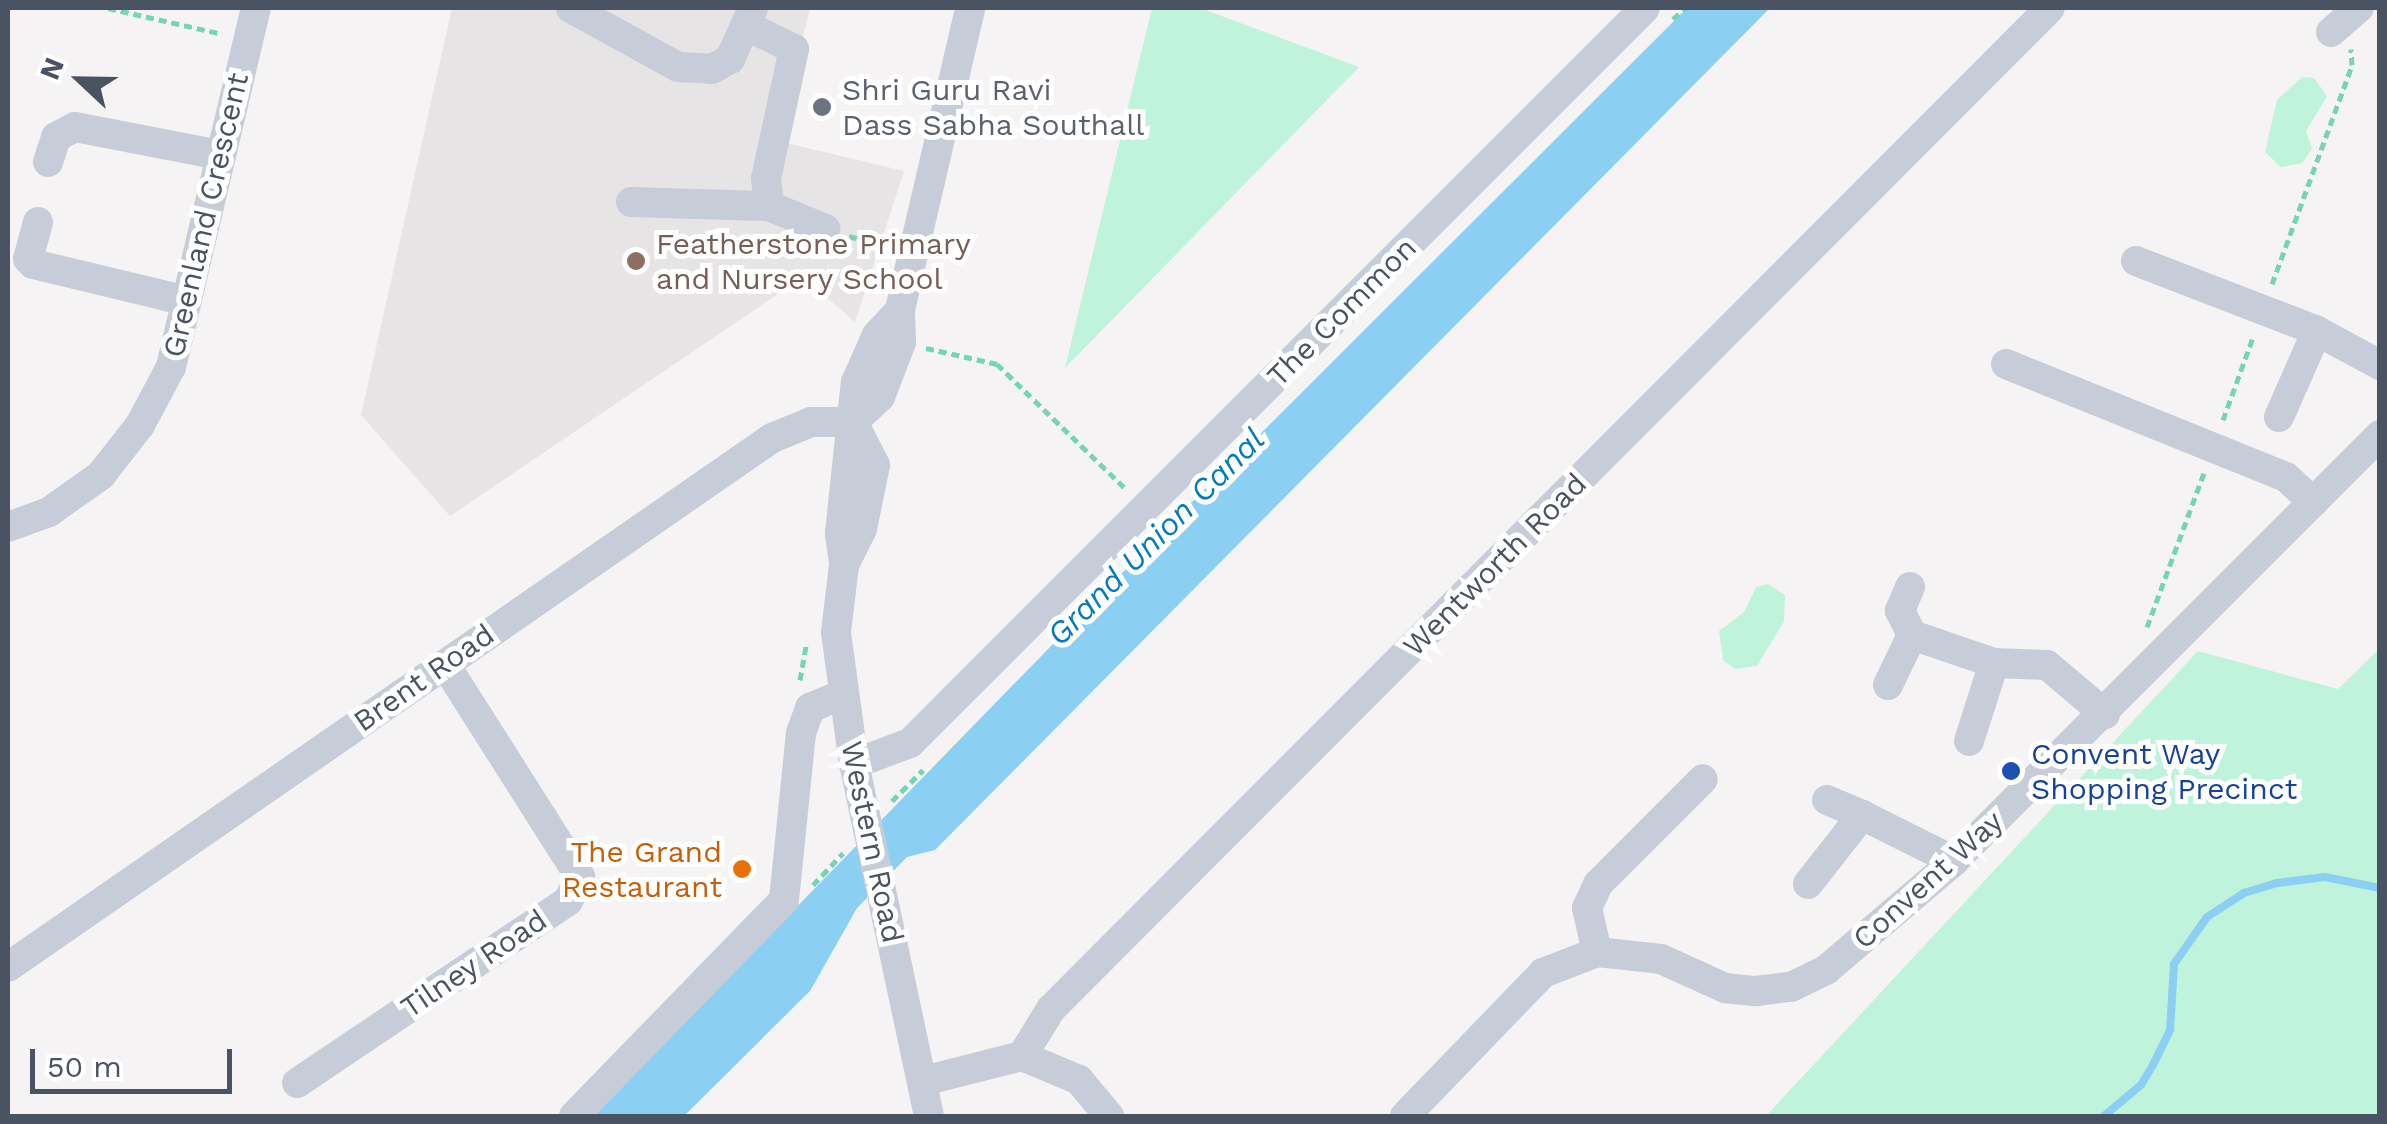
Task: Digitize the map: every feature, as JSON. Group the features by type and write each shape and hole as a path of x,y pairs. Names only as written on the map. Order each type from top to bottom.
{"street":[{"name":"Greenland Crescent","path":"8,528 50,512 101,475 140,425 171,367 256,8"},
{"path":"571,8 678,67 712,69 730,59 751,17 794,48 766,178 769,206"},
{"path":"853,422 880,397 901,342 900,310 970,8"},
{"name":"The Common","path":"854,764 910,742 1147,510 1645,8"},
{"name":"Wentworth Road","path":"1022,1056 1051,1009 2050,8"},
{"path":"48,162 56,137 75,126 221,155"},
{"path":"631,202 769,206 825,229"},
{"path":"38,222 28,259 33,264 187,301"},
{"path":"2136,261 2317,331 2380,365"},
{"path":"853,422 856,382 877,335 900,310"},
{"path":"2280,418 2317,331"},
{"path":"2006,364 2286,477 2313,502"},
{"name":"Brent Road","path":"8,967 772,438 811,422 853,422"},
{"name":"Western Road","path":"853,422 875,465 862,530 844,565 836,632 841,695 929,1116"},
{"name":"Convent Way","path":"1412,1114 1542,973 1597,952 1662,959 1725,988 1791,987 1826,970 1954,861 2380,436"},
{"path":"1910,586 1900,611 1912,635 1994,663 2047,665 2105,714"},
{"path":"1888,685 1912,635"},
{"path":"1969,741 1994,663"},
{"name":"Tilney Road","path":"296,1083 568,901 580,877 444,664"},
{"path":"574,1116 784,900 802,733 810,708 841,695"},
{"path":"1597,952 1587,908 1598,884 1703,779"},
{"path":"1827,800 1954,861"},
{"path":"1808,884 1862,815"},
{"path":"923,1082 1022,1056 1079,1080 1109,1116"}],"path":[{"path":"108,8 248,40"},
{"path":"2157,661 2148,628 2352,66 2347,19"},
{"path":"901,342 998,364 1147,510"}],"shaded area":[{"name":"Featherstone Primary and Nursery School","path":"452,8 810,8 778,141 904,171 855,322 803,277 450,516 361,415"}],"green space":[{"path":"1152,8 1200,8 1359,67 1065,368"},
{"path":"2302,77 2314,78 2327,96 2306,131 2312,149 2302,163 2281,167 2265,152 2277,100"},
{"path":"1768,584 1785,595 1784,621 1757,666 1735,669 1723,660 1719,631 1744,612 1756,587"},
{"path":"2379,649 2379,1116 1766,1116 2198,651 2338,689"}],"water":[{"path":"1687,8 1770,8 935,850 907,857 857,908 810,991 684,1116 593,1116 1165,529"}],"waterway":[{"path":"2104,1116 2141,1085 2153,1065 2170,1030 2174,964 2207,917 2244,893 2277,883 2325,877 2380,888"}],"place":[{"name":"Shri Guru Ravi Dass Sabha Southall","path":"822,107"},
{"name":"Featherstone Primary and Nursery School","path":"636,261"},
{"name":"Convent Way Shopping Precinct","path":"2011,771"},
{"name":"The Grand Restaurant","path":"742,869"}],"water label":[{"name":"Grand Union Canal","path":"1156,537"}]}
